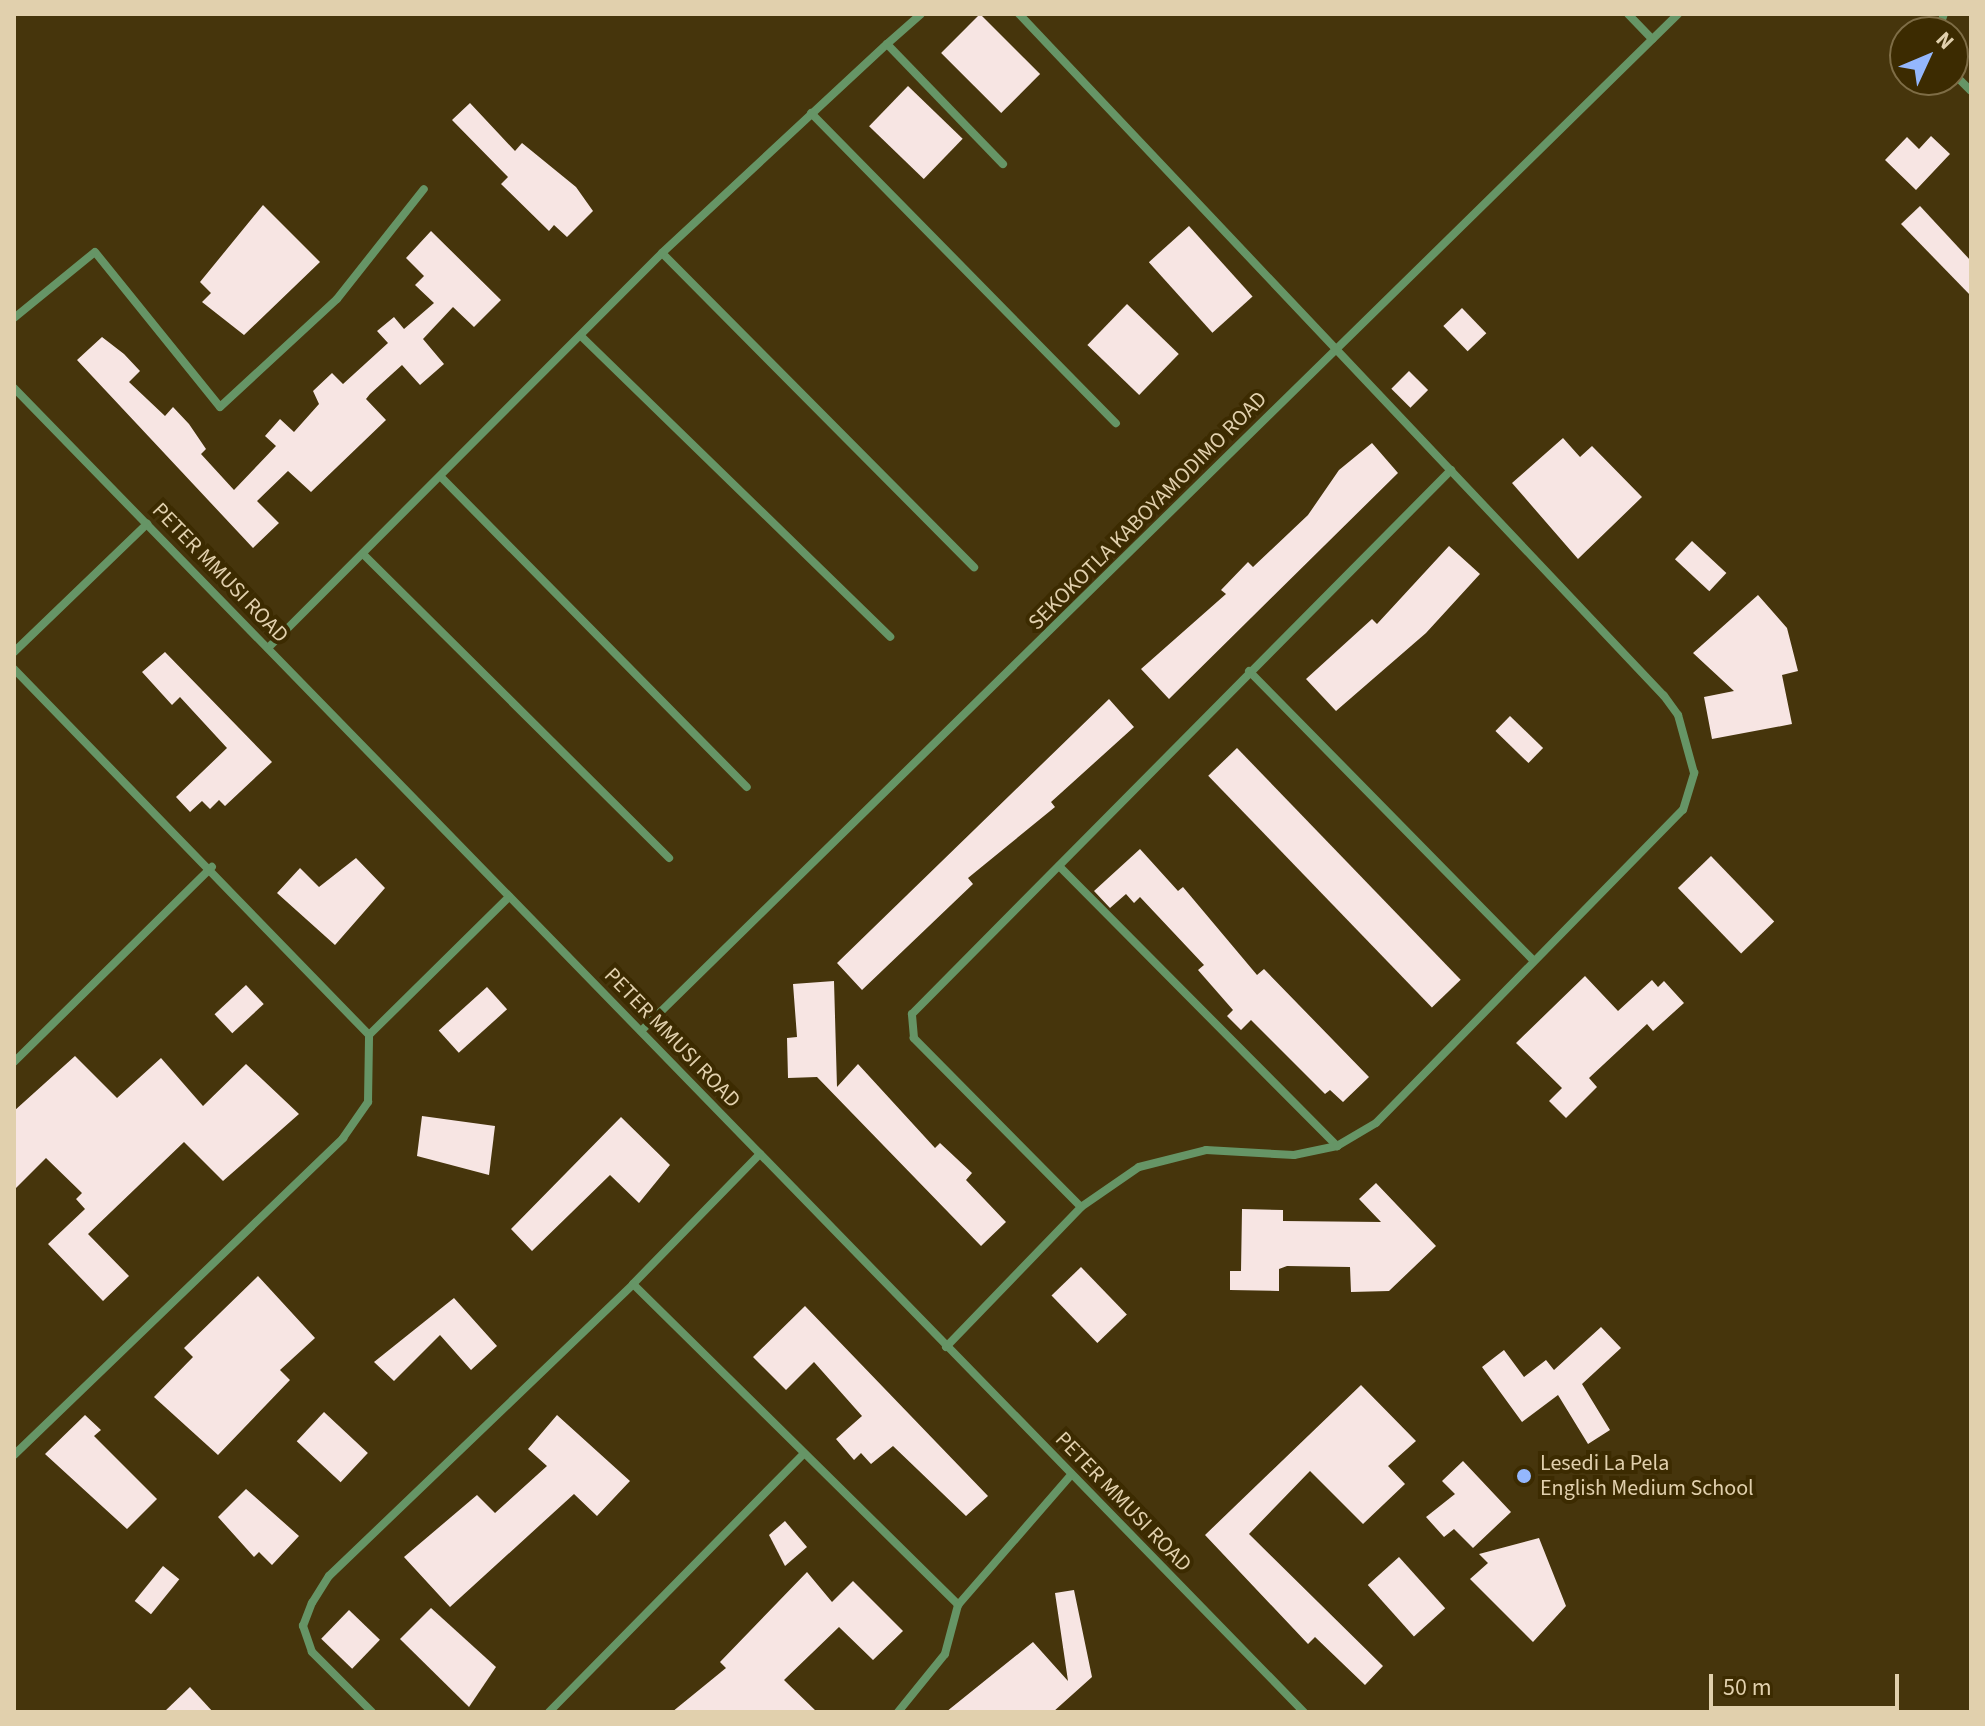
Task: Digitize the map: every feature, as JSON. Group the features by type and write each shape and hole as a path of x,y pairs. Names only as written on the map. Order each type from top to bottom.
{"street":[{"path":"268,648 442,478 662,253 921,14"},
{"path":"946,1347 1081,1207 1139,1167 1171,1156 1206,1150 1294,1155 1337,1146 1376,1123 1683,810 1692,754 1664,696 1339,348 1019,14"},
{"path":"1628,14 1652,39"},
{"name":"SEKOKOTLA KABOYAMODIMO ROAD","path":"641,1031 1678,14"},
{"path":"887,44 1003,164"},
{"path":"811,113 1116,423"},
{"path":"14,318 95,252 220,407 337,299 424,189"},
{"path":"662,253 974,567"},
{"path":"582,337 890,637"},
{"name":"PETER MMUSI ROAD","path":"14,388 1304,1712"},
{"path":"1081,1207 909,1026 931,990 1059,866 1451,470"},
{"path":"442,478 747,787"},
{"path":"14,652 147,524"},
{"path":"364,555 669,858"},
{"path":"14,669 212,867 369,1035 368,1102 352,1128 14,1455"},
{"path":"1249,671 1533,960"},
{"path":"1059,866 1337,1146"},
{"path":"14,1062 212,867"},
{"path":"369,1035 509,897"},
{"path":"372,1712 312,1652 303,1626 312,1603 329,1576 633,1284 760,1154"},
{"path":"633,1284 802,1455 958,1605"},
{"path":"549,1712 802,1455"},
{"path":"898,1712 945,1654 958,1605 1071,1475"}],"building":[{"path":"980,14 1040,74 1001,113 941,53"},
{"path":"908,86 963,139 924,179 869,126"},
{"path":"470,103 515,151 522,143 576,187 593,211 567,237 554,225 549,231 501,184 508,177 452,120"},
{"path":"1931,136 1950,154 1916,190 1885,160 1907,137 1919,149"},
{"path":"263,205 320,262 244,335 202,302 211,293 200,282"},
{"path":"1920,206 1971,261 1971,296 1901,224"},
{"path":"1189,226 1253,297 1212,333 1149,262"},
{"path":"431,231 501,300 474,327 453,307 423,339 444,364 420,385 402,365 370,394 366,399 386,420 311,492 288,471 257,501 279,523 253,548 77,360 102,337 124,354 140,371 129,382 165,416 173,407 206,449 201,454 234,490 276,446 265,436 280,419 294,432 319,404 313,391 332,373 343,384 388,343 377,331 394,317 404,329 434,303 415,285 424,276 406,258"},
{"path":"1127,304 1179,354 1139,395 1087,345"},
{"path":"1462,308 1486,333 1468,351 1443,326"},
{"path":"1409,371 1428,390 1410,408 1391,389"},
{"path":"1563,438 1580,457 1592,446 1642,497 1578,559 1512,483"},
{"path":"1372,443 1398,473 1169,699 1141,669 1226,594 1221,590 1248,562 1253,567 1308,515 1339,470"},
{"path":"1692,541 1726,573 1709,591 1675,559"},
{"path":"1449,546 1480,574 1426,633 1336,711 1306,679 1372,619 1377,624"},
{"path":"1758,595 1787,628 1798,671 1782,675 1792,724 1712,739 1704,697 1734,691 1693,653"},
{"path":"165,652 272,762 225,806 219,800 210,809 202,801 190,812 176,797 227,748 180,697 172,705 142,672"},
{"path":"1109,699 1134,727 1051,802 1055,807 968,878 973,884 862,990 837,963"},
{"path":"1510,716 1543,748 1529,763 1495,731"},
{"path":"1237,748 1461,980 1432,1007 1208,776"},
{"path":"1140,849 1178,891 1183,887 1257,975 1264,969 1369,1077 1343,1102 1330,1090 1325,1094 1251,1020 1241,1030 1227,1016 1233,1010 1198,970 1204,965 1140,897 1134,903 1126,894 1110,908 1094,891"},
{"path":"1711,856 1774,921 1741,953 1678,888"},
{"path":"356,858 385,888 335,945 277,893 300,868 319,887"},
{"path":"1585,976 1618,1011 1652,980 1658,987 1664,981 1684,1003 1653,1031 1647,1024 1589,1078 1597,1087 1566,1118 1549,1101 1562,1088 1516,1043"},
{"path":"834,981 837,1087 858,1064 935,1148 940,1143 972,1173 966,1180 1006,1222 981,1246 817,1077 788,1078 787,1038 797,1037 793,984"},
{"path":"246,985 264,1004 232,1033 215,1014"},
{"path":"487,987 507,1009 459,1053 439,1030"},
{"path":"75,1056 117,1098 161,1058 203,1106 246,1064 299,1114 223,1181 184,1142 88,1234 129,1276 103,1301 48,1244 85,1209 76,1199 82,1193 46,1158 14,1190 14,1111"},
{"path":"422,1116 495,1126 489,1175 417,1156"},
{"path":"621,1117 670,1165 639,1203 610,1175 532,1251 511,1229"},
{"path":"1376,1183 1436,1246 1389,1291 1351,1292 1350,1267 1287,1266 1279,1269 1279,1291 1230,1290 1230,1271 1241,1271 1242,1209 1283,1210 1283,1221 1381,1222 1359,1199"},
{"path":"1081,1267 1127,1314 1097,1343 1052,1295"},
{"path":"258,1276 315,1338 280,1370 290,1380 218,1455 154,1397 193,1357 184,1348"},
{"path":"454,1298 497,1346 471,1370 440,1335 394,1381 374,1362"},
{"path":"805,1306 988,1496 966,1516 893,1446 871,1464 861,1453 854,1460 836,1439 862,1416 814,1362 786,1390 753,1357"},
{"path":"1601,1327 1621,1348 1582,1384 1610,1430 1588,1444 1558,1395 1522,1422 1482,1367 1504,1350 1524,1377 1546,1360 1554,1370"},
{"path":"1361,1385 1416,1441 1388,1466 1405,1484 1363,1524 1310,1471 1249,1534 1383,1666 1365,1685 1315,1637 1308,1644 1205,1535"},
{"path":"324,1412 368,1453 341,1482 297,1441"},
{"path":"85,1415 101,1430 94,1436 157,1499 127,1529 45,1454"},
{"path":"557,1415 630,1481 597,1516 574,1494 450,1607 404,1557 477,1495 495,1513 547,1466 528,1449"},
{"path":"1463,1461 1511,1512 1473,1548 1454,1529 1444,1537 1426,1517 1455,1494 1442,1481"},
{"path":"246,1489 299,1536 272,1565 259,1552 254,1557 218,1517"},
{"path":"785,1521 807,1547 785,1566 769,1535"},
{"path":"1539,1538 1566,1606 1533,1642 1470,1579 1488,1563 1479,1554"},
{"path":"1399,1557 1445,1608 1414,1636 1368,1585"},
{"path":"163,1566 179,1579 151,1614 135,1601"},
{"path":"807,1572 832,1602 853,1581 903,1631 873,1660 839,1627 784,1680 817,1712 672,1712 726,1668 720,1662"},
{"path":"1074,1590 1092,1677 1053,1712 946,1712 1033,1642 1068,1681 1055,1593"},
{"path":"431,1608 496,1667 469,1707 400,1639"},
{"path":"349,1610 380,1640 352,1669 321,1639"},
{"path":"190,1687 213,1712 164,1712"}],"place":[{"name":"Lesedi La Pela English Medium School","path":"1524,1476"}]}
